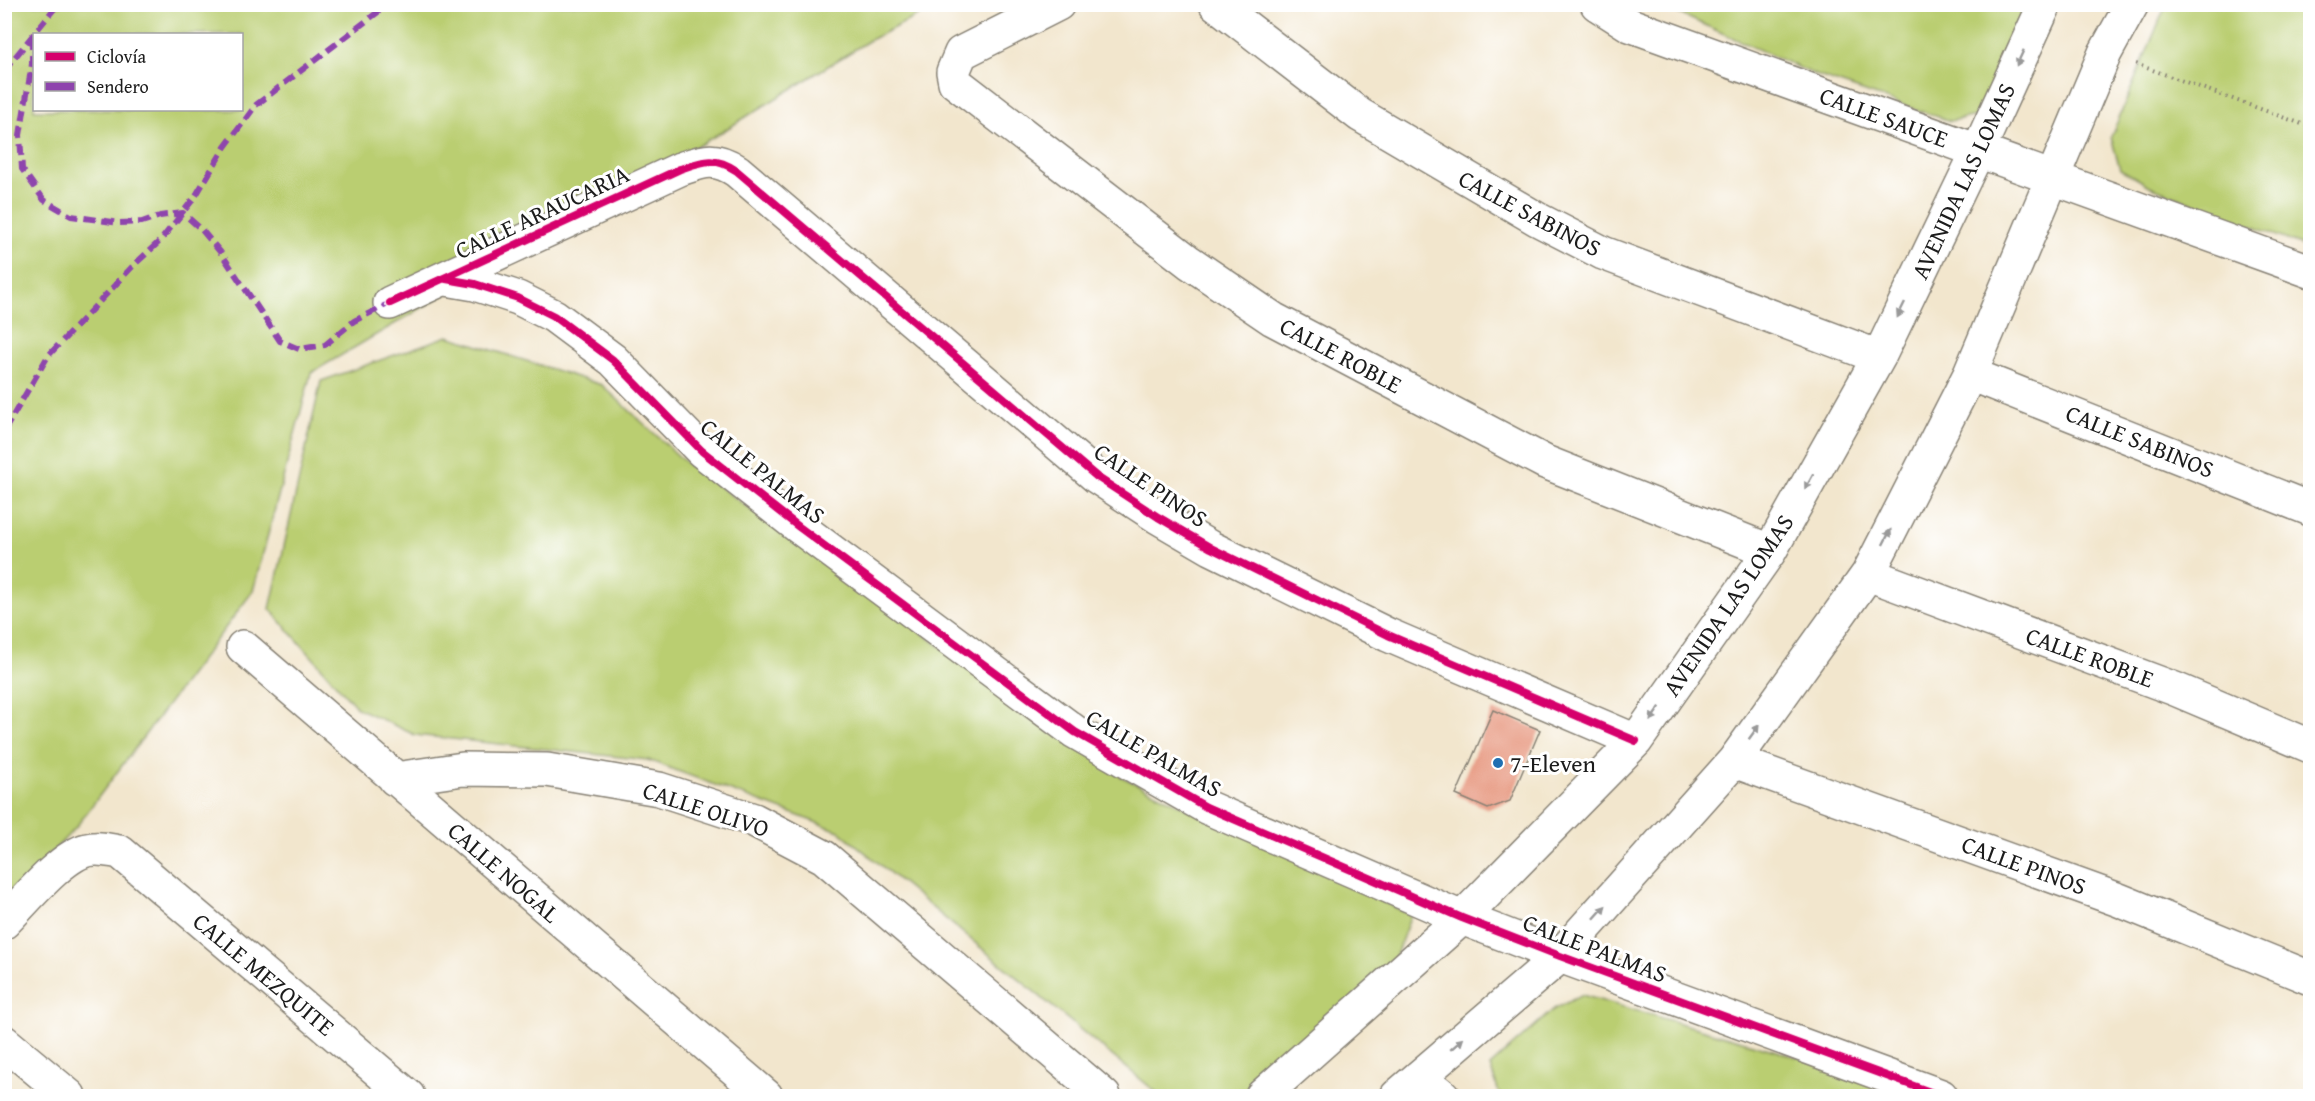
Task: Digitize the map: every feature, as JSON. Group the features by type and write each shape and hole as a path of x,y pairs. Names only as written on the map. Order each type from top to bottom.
{"street":[{"name":"CALLE ROBLE","path":"1058,4 961,53 953,72 955,82 1189,262 1272,319 1545,462 1770,551"},
{"name":"CALLE SABINOS","path":"1216,4 1360,115 1537,219 1603,253 1879,357"},
{"name":"CALLE SAUCE","path":"1597,4 1630,25 2310,271"},
{"name":"AVENIDA LAS LOMAS","path":"1262,1096 1462,918 1636,741 1770,551 1879,357 1978,151 2045,4"},
{"path":"1420,1090 1560,956 1734,760 1868,574 1971,374 2105,53 2132,4"},
{"name":"CALLE ARAUCARIA","path":"390,303 680,169 711,160"},
{"name":"CALLE PINOS","path":"711,160 724,163 737,171 1097,477 1158,517 1211,548 1388,635 1636,741"},
{"name":"CALLE PALMAS","path":"446,279 474,284 518,298 554,316 613,360 702,451 799,527 1075,732 1206,807 1462,918 1941,1096"},
{"name":"CALLE SABINOS","path":"1971,374 2310,509"},
{"name":"CALLE ROBLE","path":"1868,574 2175,689 2310,746"},
{"name":"CALLE NOGAL","path":"243,647 766,1096"},
{"name":"CALLE PINOS","path":"1734,760 2119,900 2310,978"},
{"name":"CALLE OLIVO","path":"395,779 463,769 547,770 659,789 754,820 824,857 1104,1096"},
{"name":"CALLE MEZQUITE","path":"4,922 69,858 86,850 101,848 120,852 408,1096"},
{"path":"4,1042 69,1096"}],"path":[{"path":"2105,53 2310,127"}],"green space":[{"path":"5,5 939,5 870,40 725,130 311,373 253,591 76,827 5,902"},
{"path":"1660,5 2034,5 1976,116 1950,121 1813,74"},
{"path":"2166,5 2277,5 2310,16 2310,249 2150,186 2120,169 2111,137"},
{"path":"448,336 602,385 685,462 1120,776 1411,915 1392,966 1246,1096 1161,1096 839,831 648,760 415,735 357,708 270,609 321,381"},
{"path":"1582,995 1927,1096 1500,1096 1490,1066 1554,1009"}],"building":[{"name":"7-Eleven","path":"1493,710 1540,730 1510,801 1488,809 1456,795"}],"marked path":[{"path":"35,33 58,4"},
{"path":"4,431 48,356 133,266 161,240 195,197 225,147 256,105 378,12 392,4"},
{"path":"4,71 33,35"},
{"path":"32,37 32,64 20,135 22,169 44,200 71,216 120,223 142,222 160,216 183,213 201,229 221,253 280,341 299,349 325,345 354,321 390,303"}],"cycle path":[{"path":"390,303 680,169 709,161 722,163 737,171 1097,477 1158,517 1211,548 1388,635 1636,741"},
{"path":"446,279 475,284 518,298 554,316 613,360 702,451 799,527 1075,732 1206,807 1462,918 1941,1096"}],"place":[{"name":"7-Eleven","path":"1498,763"}]}
